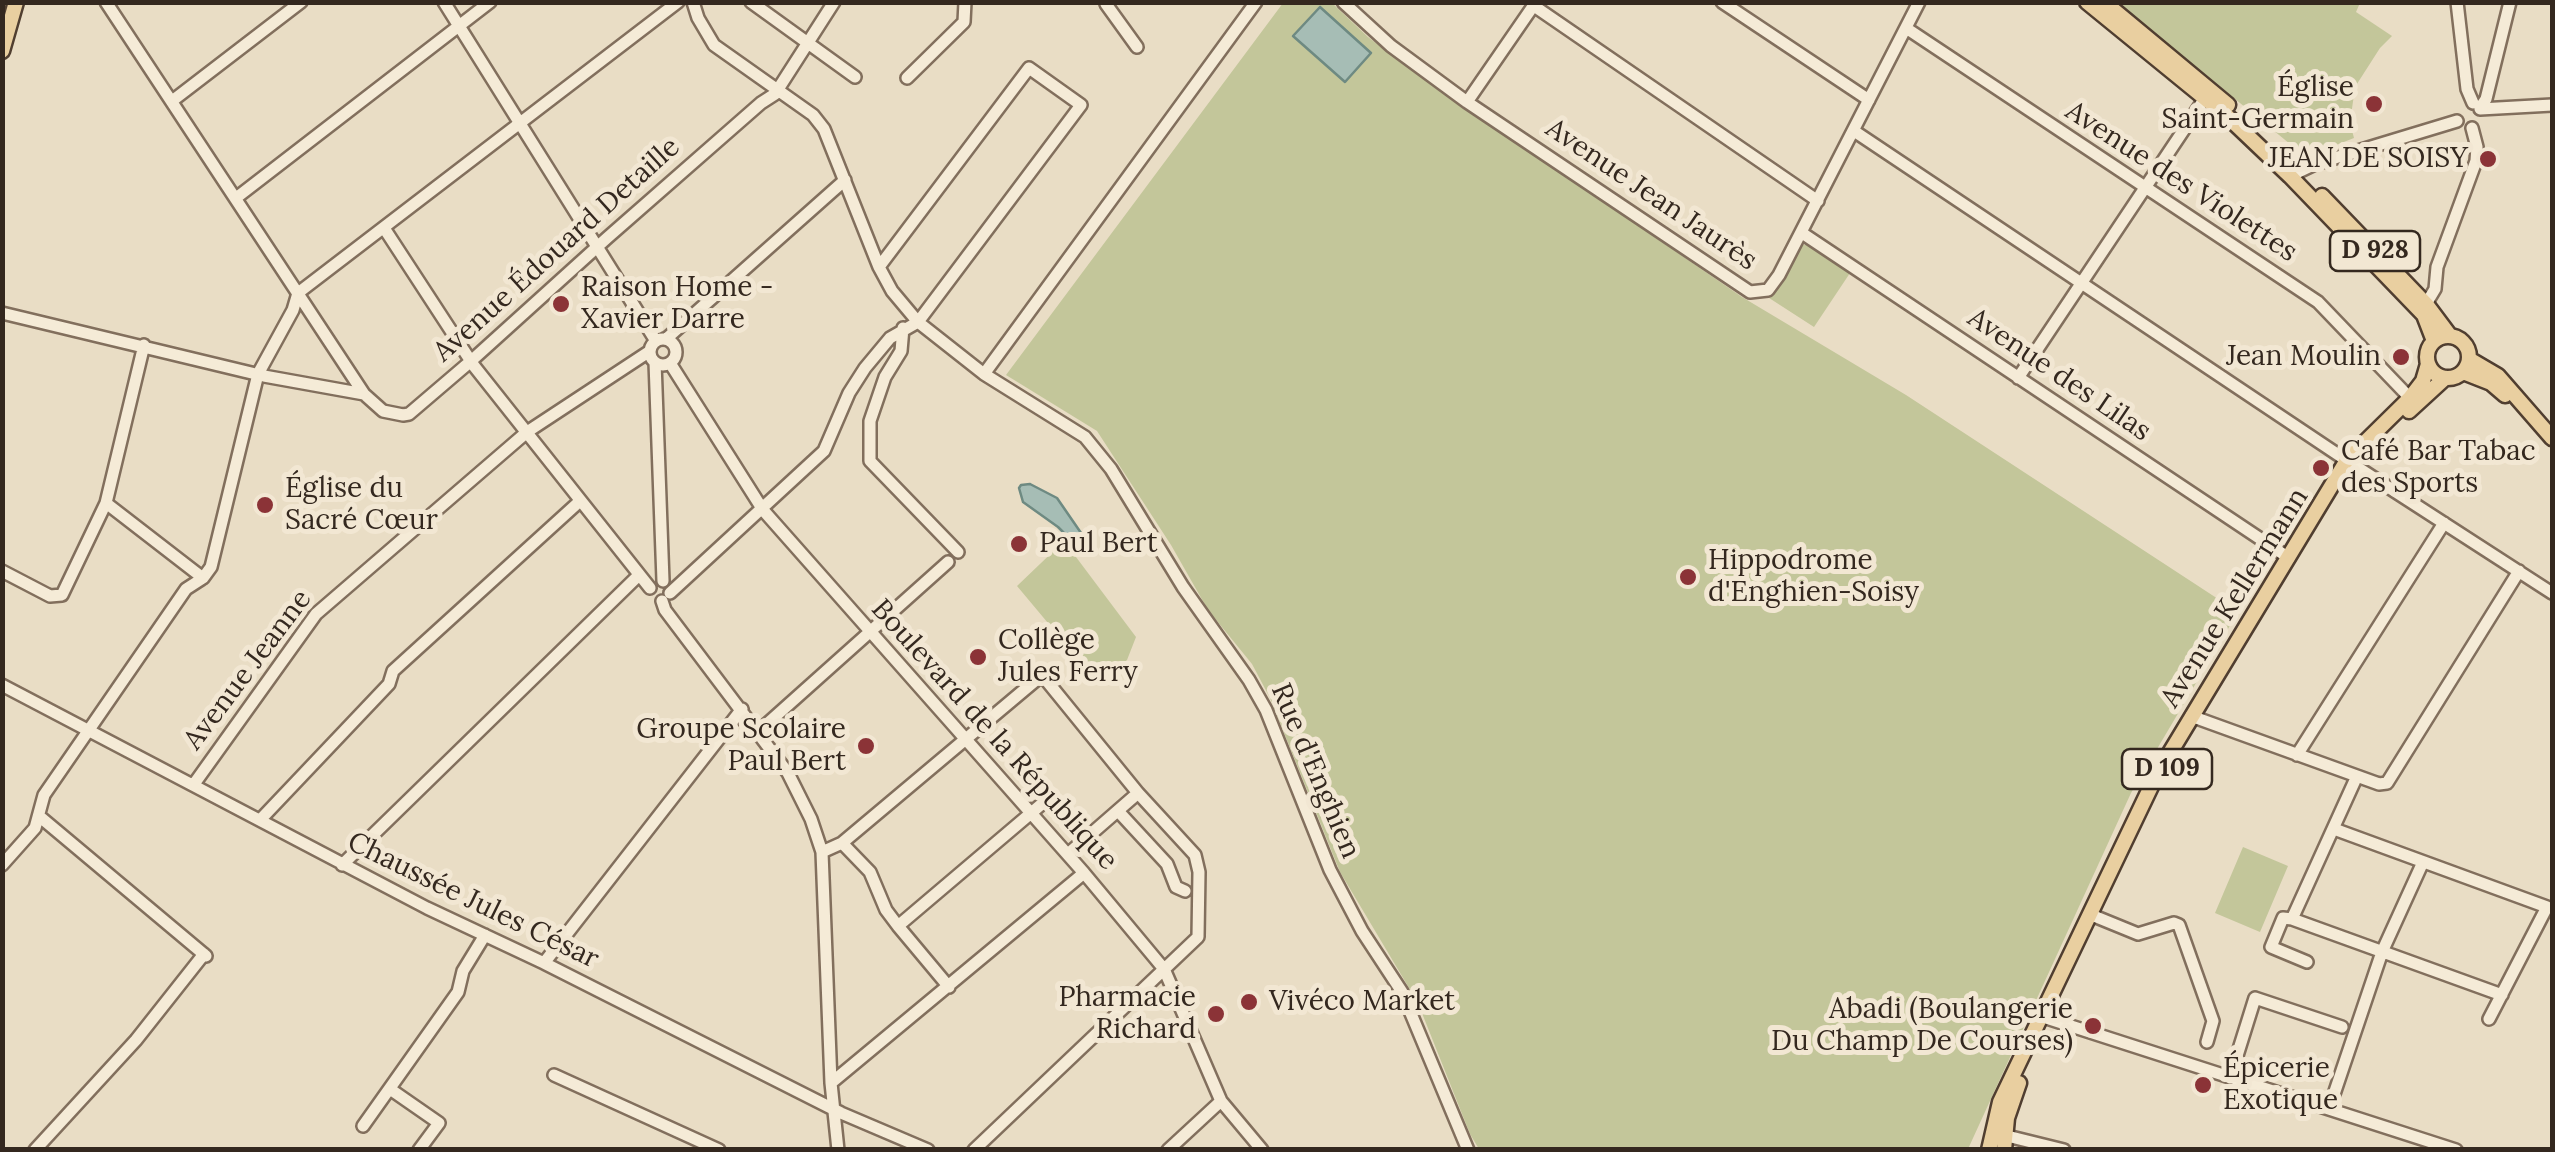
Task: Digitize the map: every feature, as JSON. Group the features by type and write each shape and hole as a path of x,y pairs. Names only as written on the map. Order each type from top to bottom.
{"main road":[{"path":"4,41 16,2"},
{"name":"D 928","path":"2088,2 2294,173 2426,304 2450,336"},
{"name":"D 928","path":"2104,2 2233,109 2424,315 2434,341"},
{"path":"2466,366 2462,341 2450,336 2434,341 2427,352 2428,364 2436,375 2444,378 2466,366 2498,376 2552,439"},
{"name":"Avenue Kellermann","path":"1988,1150 2000,1139 1998,1106 2093,914 2134,817 2350,462 2410,398 2421,384 2428,364"},
{"name":"Avenue Kellermann","path":"2194,717 2350,462 2444,378"}],"street":[{"path":"172,101 301,2"},
{"name":"Boulevard de la République","path":"444,2 598,246 657,348 673,344 676,352 670,362 763,510 1068,854 1164,969 1221,1101 1262,1150"},
{"path":"236,198 490,2"},
{"path":"751,2 855,77"},
{"name":"Avenue Édouard Detaille","path":"2,314 258,374 364,394 392,415 409,414 779,90 834,2"},
{"path":"907,78 964,22 965,2"},
{"path":"1098,2 1109,3 1137,48"},
{"path":"984,374 1256,2"},
{"name":"Avenue Jean Jaurès","path":"1343,2 1392,46 1467,102 1750,292 1768,290 1802,234 1919,2"},
{"path":"1722,2 1870,100"},
{"path":"2457,2 2466,89 2481,120 2472,128"},
{"path":"2472,128 2462,126 2457,111 2486,99 2510,2"},
{"path":"108,3 364,394"},
{"path":"2,865 35,828 44,794 88,730 186,590 210,567 258,374 294,310 298,293 677,3"},
{"name":"Rue d'Enghien","path":"677,3 695,9 714,45 812,114 824,129 879,267 892,291 918,322 984,374 1085,437 1111,469 1183,587 1266,710 1338,886 1402,992 1468,1150"},
{"path":"1467,102 1535,4 1818,200"},
{"name":"Avenue des Violettes","path":"1906,28 2318,302 2410,398"},
{"path":"665,592 763,510 824,451 849,394 890,338 918,322 1081,105 1029,68 879,267"},
{"path":"2018,378 2205,98"},
{"path":"2474,106 2552,106"},
{"path":"2294,173 2457,120"},
{"path":"2426,304 2436,289 2437,267 2476,161 2478,147 2472,128"},
{"path":"1854,132 2552,593"},
{"name":"Avenue Jeanne","path":"194,784 316,614 528,432 657,348 845,180"},
{"path":"384,228 471,361 638,576 650,588 654,583 665,592"},
{"name":"Avenue des Lilas","path":"1802,234 2289,558"},
{"path":"759,731 953,557 870,460 870,421 885,377 901,351 902,328"},
{"path":"2,571 56,598 62,595 106,504 144,345"},
{"path":"657,348 670,362"},
{"path":"657,348 664,610 759,731 798,791 822,852 831,1083 838,1150"},
{"path":"260,820 390,684 393,671 580,501"},
{"path":"106,504 202,578"},
{"path":"2297,755 2444,523"},
{"path":"2194,717 2379,784 2386,783 2520,572"},
{"path":"342,864 638,576"},
{"path":"822,852 842,843 1042,675 1138,793 1195,855 1200,872 1198,937 974,1150"},
{"name":"Chaussée Jules César","path":"2,684 342,864 833,1108 928,1150"},
{"path":"544,963 742,709"},
{"path":"2292,918 2357,776"},
{"path":"1068,854 1138,793"},
{"path":"898,926 1050,797"},
{"path":"1118,811 1167,864 1176,887 1185,891"},
{"path":"35,1150 136,1040 205,955 39,816"},
{"path":"2334,829 2547,907 2490,1018"},
{"path":"842,843 870,872 886,910 949,986"},
{"path":"2330,1110 2382,952 2423,862"},
{"path":"831,1083 1084,873"},
{"path":"2093,914 2138,934 2179,925 2213,1021 2207,1042"},
{"path":"2308,962 2271,947 2282,918 2292,918 2502,995"},
{"path":"363,1126 458,992 464,971 486,936"},
{"path":"2230,1078 2255,998 2342,1027"},
{"path":"2044,1018 2456,1150"},
{"path":"554,1075 719,1150"},
{"path":"390,1089 440,1123 419,1150"},
{"path":"1168,1150 1221,1101"},
{"path":"2000,1139 2064,1150"}],"green space":[{"name":"Hippodrome d'Enghien-Soisy","path":"1283,3 1332,3 1406,66 1742,297 1906,395 2238,612 2131,793 1968,1149 1479,1149 1418,1003 1340,872 1270,698 1252,664 1208,610 1097,431 1006,375"},
{"path":"2118,3 2360,3 2356,12 2392,36 2355,87 2350,123 2354,138 2313,154 2301,153"},
{"path":"1801,245 1808,245 1850,273 1814,327 1766,296 1779,287"},
{"path":"1064,541 1136,637 1127,660 1099,684 1017,586"},
{"path":"2243,847 2288,866 2260,932 2215,913"}],"water":[{"path":"1320,7 1371,53 1345,82 1293,36"},
{"path":"1030,484 1057,498 1089,549 1082,551 1058,527 1023,502 1019,488"}],"place":[{"name":"Église Saint-Germain","path":"2374,104"},
{"name":"JEAN DE SOISY","path":"2488,159"},
{"name":"Raison Home - Xavier Darre","path":"561,304"},
{"name":"Jean Moulin","path":"2401,357"},
{"name":"Café Bar Tabac des Sports","path":"2321,468"},
{"name":"Église du Sacré Cœur","path":"265,505"},
{"name":"Paul Bert","path":"1019,544"},
{"name":"Hippodrome d'Enghien-Soisy","path":"1688,577"},
{"name":"Collège Jules Ferry","path":"978,657"},
{"name":"Groupe Scolaire Paul Bert","path":"866,746"},
{"name":"Vivéco Market","path":"1249,1002"},
{"name":"Pharmacie Richard","path":"1216,1014"},
{"name":"Abadi (Boulangerie Du Champ De Courses)","path":"2093,1026"},
{"name":"Épicerie Exotique","path":"2203,1085"}]}
